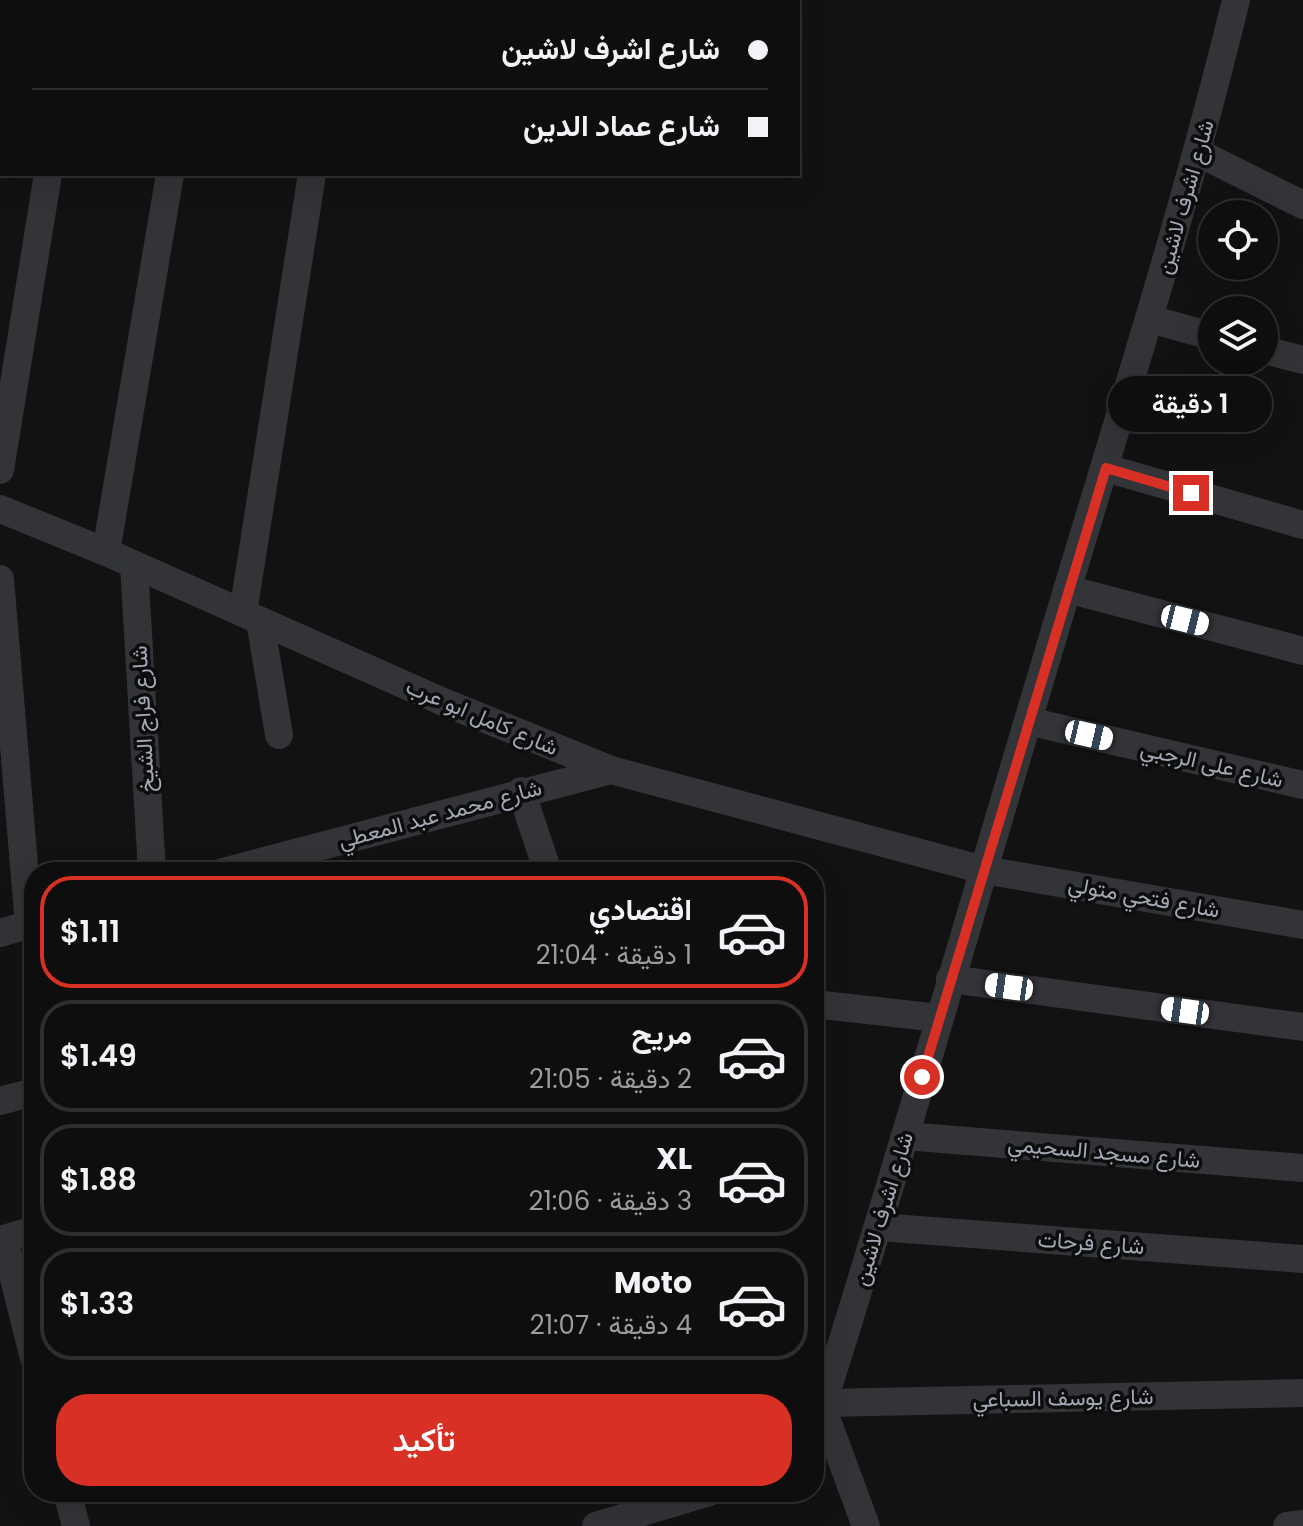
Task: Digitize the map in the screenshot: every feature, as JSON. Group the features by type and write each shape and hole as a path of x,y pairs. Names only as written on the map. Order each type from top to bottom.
{"street":[{"name":"شارع اشرف لاشين","path":"824,1380 879,1227 950,979 1106,468 1199,153 1236,0"},
{"path":"1199,153 1303,205"},
{"path":"0,470 48,176"},
{"path":"106,552 170,176"},
{"path":"279,735 252,617 312,176"},
{"path":"1149,319 1198,332"},
{"path":"1278,354 1303,360"},
{"path":"1106,468 1303,525"},
{"name":"شارع كامل ابو عرب","path":"0,509 106,552 441,701 611,770 984,870"},
{"name":"شارع فراج الشيخ","path":"134,565 151,862"},
{"path":"0,579 25,862"},
{"path":"1067,589 1303,651"},
{"name":"شارع على الرجبي","path":"1028,721 1303,785"},
{"name":"شارع محمد عبد المعطي","path":"260,862 521,791 611,770"},
{"path":"521,791 545,862"},
{"name":"شارع فتحي متولي","path":"984,870 1303,925"},
{"path":"0,933 24,926"},
{"path":"950,979 1303,1027"},
{"path":"824,1005 939,1018"},
{"path":"0,1101 24,1095"},
{"name":"شارع مسجد السحيمي","path":"905,1136 1303,1168"},
{"name":"شارع فرحات","path":"879,1227 1303,1259"},
{"path":"24,1233 2,1239 24,1321"},
{"name":"شارع يوسف السباعي","path":"824,1400 1303,1393"},
{"path":"824,1418 866,1526"},
{"path":"70,1502 76,1526"},
{"path":"596,1526 676,1502"},
{"path":"1287,1526 1303,1524"}],"route":[{"path":"922,1077 1106,468 1191,493"}]}
